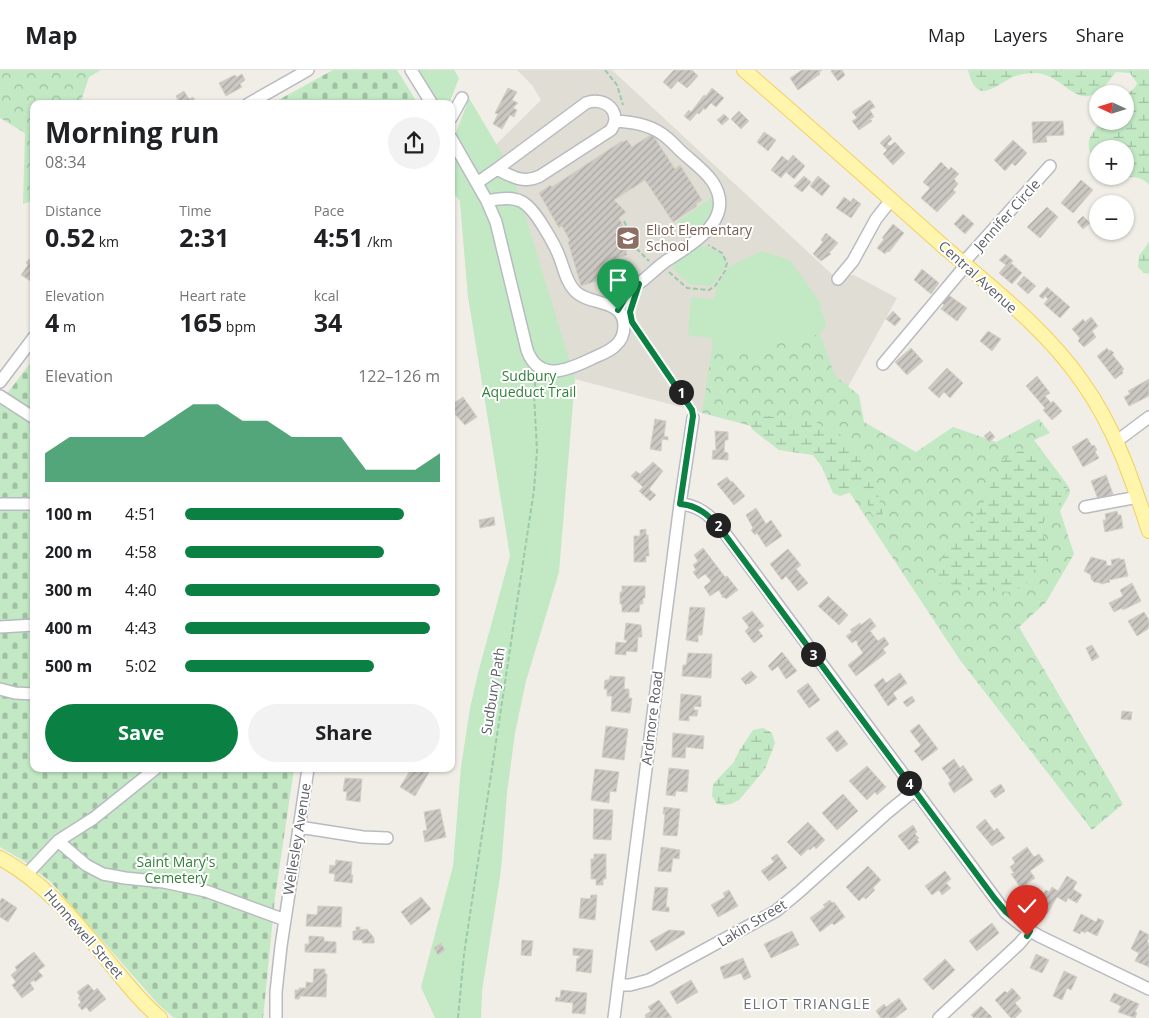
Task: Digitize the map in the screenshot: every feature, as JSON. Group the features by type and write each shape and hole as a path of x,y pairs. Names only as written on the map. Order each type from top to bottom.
{"main road":[{"name":"Central Avenue","path":"752,72 891,200 1054,345 1101,410 1117,441 1149,531"},
{"name":"Hunnewell Street","path":"0,858 41,885 59,903 139,998 160,1018"}],"street":[{"path":"255,100 308,70"},
{"path":"411,70 430,100"},
{"path":"455,111 462,98"},
{"path":"477,182 586,103 596,100 607,104 620,122"},
{"path":"497,169 517,179 536,178 607,134 613,126 620,122 640,124 655,130 667,138 711,180 717,190 719,203 715,220 706,233 698,240 659,266 639,284 627,291"},
{"path":"455,145 477,182 496,222 527,350 531,358 540,367 554,371 564,370 615,347 621,338 624,328 622,316 618,310 608,304 583,296 574,290 567,279 556,247 530,207 512,198 487,201"},
{"name":"Jennifer Circle","path":"883,364 965,264 1050,166"},
{"path":"838,279 853,261 880,213 891,200"},
{"path":"618,310 627,291 627,268"},
{"path":"0,382 30,342"},
{"path":"0,396 30,415"},
{"path":"1117,441 1149,417"},
{"name":"Ardmore Road","path":"614,1018 680,504 693,418"},
{"path":"1085,507 1138,497"},
{"path":"0,504 30,504"},
{"path":"680,504 695,507 702,511 720,528 1006,912 1030,931 1149,989"},
{"path":"0,627 30,625"},
{"path":"0,689 15,693 30,694"},
{"path":"27,874 58,841 94,818 151,772"},
{"name":"Wellesley Avenue","path":"276,1018 278,972 308,772"},
{"name":"Lakin Street","path":"618,985 636,984 649,980 770,915 799,892 914,790"},
{"path":"299,826 363,837 387,838"},
{"path":"58,841 88,866 103,874 113,877 164,882 206,891 286,915"},
{"path":"939,1018 1019,944 1030,931"}],"path":[{"path":"605,70 615,80 620,92 625,112 620,122"},
{"path":"632,322 687,400 692,410 693,418"},
{"name":"Sudbury Path","path":"458,1018 464,954 534,490 537,450 534,387 540,367"}],"shaded area":[{"name":"Eliot Elementary School","path":"517,70 612,70 835,277 854,275 897,298 817,443 575,379 483,387 468,296 460,201 455,194 455,185 541,100 532,85"}],"green space":[{"path":"0,70 101,70 89,77 81,100 30,100 30,201 23,204 25,133 0,118"},
{"path":"333,70 397,70 416,100 278,100"},
{"path":"417,70 454,70 459,78 451,100 435,100"},
{"path":"968,70 1149,70 1149,185 1139,178 1134,178 1134,140 1089,140 1094,130 1134,130 1134,88 1137,83 1130,73 1116,72 1106,85 1089,85 1088,96 1076,94 1044,74 1027,73 1018,75 986,91 980,90 972,81"},
{"name":"Sudbury Aqueduct Trail","path":"469,98 511,169 575,379 559,572 526,681 515,733 507,793 501,870 482,991 481,1018 435,1018 421,987 453,866 461,767 470,708 510,556 468,296 460,201 455,195 455,135"},
{"path":"714,196 713,213 709,223 688,241 677,222"},
{"path":"1149,242 1149,274 1144,273 1138,267 1139,256"},
{"path":"702,245 722,254 726,264 713,285 710,286 689,284 672,268 680,257"},
{"path":"762,251 790,260 819,301 826,325 820,334 737,353 713,344 711,338 688,335 691,297 714,299 717,286 730,266"},
{"path":"820,334 835,376 859,395 864,422 916,452 953,427 996,442 1039,419 1050,433 1034,440 1069,487 1070,493 1060,511 1074,554 1046,602 1019,627 1123,804 1092,830 960,660 817,443 702,413 713,344 737,353"},
{"name":"Saint Mary's Cemetery","path":"30,363 30,772 294,772 275,897 263,1018 173,1017 158,1004 51,882 24,861 0,847 0,403"},
{"path":"751,417 793,418 801,422 814,420 820,425 839,433 861,459 878,495 883,513 879,518 874,517 872,514 860,489 840,496 833,493 822,467 813,455 779,450 753,430 747,420"},
{"path":"1035,448 1047,472 1067,488 1063,499 1042,526 1042,534 1050,551 1048,558 1029,574 1029,582 1013,592 951,589 942,585 937,580 938,570 944,554 967,527 983,504 999,469 1001,460 1024,449"},
{"path":"763,728 772,733 775,743 765,769 739,800 731,804 717,804 712,796 713,784 734,762 753,730"}],"building":[{"path":"674,70 692,70 698,76 687,88 678,81 671,89 663,82"},
{"path":"802,70 822,70 819,72 820,74 798,90 790,78"},
{"path":"832,70 842,70 845,75 838,81"},
{"path":"242,74 245,80 240,84 242,87 226,96 219,83 235,75 237,77"},
{"path":"508,88 517,92 512,100 518,103 513,108 517,110 514,117 510,115 502,129 493,124 498,114 495,113"},
{"path":"712,88 724,98 716,107 711,103 705,110 704,108 699,114 697,113 690,121 684,116 689,110 691,112"},
{"path":"184,91 189,99 193,97 195,100 178,100 176,96"},
{"path":"870,100 875,107 870,110 874,117 870,119 872,121 859,130 852,121 857,118 852,112"},
{"path":"739,111 749,121 741,129 731,119"},
{"path":"724,114 729,119 722,125 717,120"},
{"path":"1063,121 1064,135 1046,136 1047,142 1033,143 1032,122"},
{"path":"764,132 776,140 768,151 757,142"},
{"path":"652,134 675,169 680,165 702,200 696,204 697,206 673,222 645,180 614,200 626,212 619,218 630,239 625,241 627,255 617,258 619,282 607,281 606,278 581,286 568,242 570,241 562,226 559,228 539,193 550,185 552,187 622,141 627,140 632,147"},
{"path":"889,135 892,139 887,144 890,146 895,142 905,153 893,165 883,154 887,150 880,143"},
{"path":"1013,140 1027,153 1015,166 1012,163 1005,171 994,160"},
{"path":"793,155 805,166 794,179 786,172 781,178 771,170 782,156 788,161"},
{"path":"941,162 949,170 951,167 959,174 954,179 958,184 953,190 956,192 937,212 921,198 930,188 923,182"},
{"path":"804,176 811,182 802,192 794,186"},
{"path":"818,176 830,186 822,196 810,186"},
{"path":"1081,180 1093,190 1073,213 1061,203"},
{"path":"844,197 851,202 853,198 861,204 851,218 836,208"},
{"path":"1047,207 1058,217 1040,238 1027,227"},
{"path":"963,214 974,224 965,234 954,224"},
{"path":"1083,216 1089,224 1083,229 1077,222"},
{"path":"893,224 904,233 889,252 885,254 877,248"},
{"path":"826,233 838,243 829,253 831,254 821,261 813,254 823,242 821,240"},
{"path":"1005,254 1013,261 1011,263 1022,273 1012,284 999,273 1006,265 999,260"},
{"path":"29,259 30,281 21,275 28,265 26,263"},
{"path":"922,269 939,283 931,294 914,280"},
{"path":"1024,276 1036,286 1028,294 1017,284"},
{"path":"1047,287 1070,307 1060,318 1044,304 1048,299 1045,296 1043,299 1039,296"},
{"path":"947,294 967,308 957,321 941,309 944,305 941,302"},
{"path":"893,311 901,319 895,326 886,319"},
{"path":"1091,317 1098,326 1092,331 1096,337 1084,347 1078,341 1080,338 1072,329 1083,319 1085,322"},
{"path":"988,331 1001,339 992,351 980,341"},
{"path":"911,348 923,361 907,375 895,362"},
{"path":"1107,348 1114,353 1112,354 1124,369 1122,370 1123,373 1115,379 1097,356"},
{"path":"947,368 963,383 950,398 944,392 939,398 928,388"},
{"path":"1037,376 1050,393 1045,396 1051,403 1053,401 1062,411 1052,420 1043,410 1045,408 1026,386"},
{"path":"1149,379 1149,396 1129,406 1124,397 1130,394 1128,391"},
{"path":"463,397 477,417 465,425 455,414 455,402"},
{"path":"655,419 666,421 664,436 668,437 668,440 662,439 661,451 650,449"},
{"path":"715,431 728,432 728,440 725,440 724,452 728,453 728,460 712,459 713,450 716,451"},
{"path":"990,431 995,437 989,442 984,436"},
{"path":"1087,438 1097,450 1095,452 1099,458 1083,467 1072,447"},
{"path":"653,462 663,471 649,489 656,495 650,501 639,491 643,487 631,476 636,471 640,474"},
{"path":"1106,475 1113,494 1098,499 1091,481"},
{"path":"727,477 745,496 734,505 717,484"},
{"path":"756,508 766,524 771,520 782,536 766,547 757,533 755,535 751,530 753,528 746,515"},
{"path":"1117,511 1118,515 1121,515 1123,528 1105,532 1103,520 1106,520 1105,514"},
{"path":"494,517 495,525 480,528 479,520"},
{"path":"646,529 649,556 646,556 646,562 634,562 634,536 640,536 640,530"},
{"path":"703,548 725,577 727,576 738,590 726,599 723,598 719,590 710,596 704,587 711,581 705,574 698,579 693,572 696,570 693,565 698,561 694,555"},
{"path":"788,549 801,565 796,569 808,583 798,591 786,576 782,580 770,564"},
{"path":"1091,557 1106,561 1107,566 1112,565 1111,560 1124,559 1128,576 1109,580 1110,582 1101,584 1094,582 1091,579 1091,575 1084,571"},
{"path":"1132,583 1141,601 1123,610 1122,608 1114,612 1109,603 1123,596 1120,590"},
{"path":"622,586 645,586 645,598 643,598 643,604 640,604 639,612 622,612 620,592 622,592"},
{"path":"828,596 848,615 839,625 818,606"},
{"path":"690,607 705,608 702,635 698,635 698,642 686,640"},
{"path":"752,611 764,626 758,630 763,636 754,643 745,631 749,627 742,618"},
{"path":"1144,612 1149,620 1149,626 1148,629 1137,636 1128,621"},
{"path":"870,618 876,626 870,631 878,641 884,637 889,644 883,649 886,653 856,676 848,665 863,653 856,640 852,643 846,636 852,632 850,630"},
{"path":"626,623 641,625 642,637 638,637 637,652 626,651 626,655 615,654 616,642 626,643 627,640 624,640"},
{"path":"1092,645 1099,657 1092,661 1086,648"},
{"path":"782,652 797,671 786,679 778,666 772,671 768,666"},
{"path":"688,653 712,654 711,678 682,676 683,665 686,665"},
{"path":"751,671 757,677 746,685 741,679"},
{"path":"900,673 907,683 893,693 897,699 888,706 874,685 883,678 886,683"},
{"path":"610,676 625,677 624,689 629,689 629,698 632,698 630,713 611,711 612,696 607,696 607,689 604,689 605,680 609,680"},
{"path":"808,683 820,700 809,708 797,691"},
{"path":"681,694 701,696 701,707 694,706 694,710 698,710 697,716 689,716 689,721 679,720"},
{"path":"912,696 915,701 907,707 903,702"},
{"path":"1122,711 1132,712 1131,720 1121,719"},
{"path":"919,724 938,749 922,761 914,751 921,745 910,731"},
{"path":"606,726 628,729 624,760 602,757"},
{"path":"837,730 848,744 837,752 826,738"},
{"path":"673,733 704,736 703,749 686,747 685,758 672,757"},
{"path":"954,759 960,768 963,765 973,780 954,793 948,783 951,781 942,768"},
{"path":"867,766 886,787 877,795 875,792 867,800 849,781"},
{"path":"669,768 689,770 687,792 676,791 675,796 666,795"},
{"path":"595,769 619,772 616,792 610,791 609,803 591,800"},
{"path":"409,772 429,772 415,796 400,787"},
{"path":"345,778 362,779 360,802 346,800 347,792 343,791"},
{"path":"1001,784 1005,791 995,798 990,791"},
{"path":"843,794 858,811 837,830 822,813"},
{"path":"664,807 680,809 677,836 663,835"},
{"path":"440,809 446,837 425,842 423,831 427,830 424,812"},
{"path":"594,809 613,810 611,840 593,839"},
{"path":"985,819 994,831 997,828 1005,838 992,846 976,827"},
{"path":"808,822 825,840 816,849 814,846 801,856 787,842"},
{"path":"913,825 919,842 909,850 898,836"},
{"path":"661,847 680,850 679,859 673,858 671,872 658,871"},
{"path":"1027,847 1034,857 1039,854 1044,861 1030,871 1035,878 1021,888 1011,874 1014,873 1010,867 1015,863 1012,858"},
{"path":"594,854 606,854 606,879 603,879 603,885 596,885 596,879 591,879 591,859 594,859"},
{"path":"777,854 787,868 769,881 761,871 774,862 771,858"},
{"path":"336,860 352,862 352,883 334,881 335,874 329,873 330,865 335,866"},
{"path":"868,866 881,880 866,899 863,897 859,901 846,887"},
{"path":"945,871 951,879 946,883 951,888 942,895 939,890 932,895 925,886"},
{"path":"1067,876 1077,882 1073,889 1082,895 1077,903 1068,898 1066,902 1057,897 1047,914 1036,907 1046,890 1049,892 1052,887 1058,891"},
{"path":"655,887 668,888 666,907 669,907 669,912 652,910"},
{"path":"729,890 738,906 718,917 711,905 725,897 723,893"},
{"path":"591,895 597,895 595,920 579,918 581,898 590,899"},
{"path":"421,897 431,909 411,925 401,912"},
{"path":"2,898 17,908 8,922 0,917 0,901"},
{"path":"830,900 832,903 834,902 845,917 834,925 832,923 820,932 810,918 825,907 823,905"},
{"path":"318,906 342,907 341,927 306,926 307,914 317,915"},
{"path":"1081,914 1096,922 1098,918 1104,921 1097,936 1087,931 1085,933 1081,931 1080,934 1073,931"},
{"path":"992,923 999,933 977,951 969,941"},
{"path":"356,927 360,927 360,930 367,929 374,938 374,943 362,943 363,940 353,940 353,931 356,931"},
{"path":"669,930 684,931 685,934 656,951 650,941"},
{"path":"1140,930 1149,935 1147,943 1149,943 1149,967 1135,961 1139,953 1131,949"},
{"path":"792,931 799,945 771,958 764,944"},
{"path":"309,936 324,937 324,941 336,942 336,953 305,952 305,944 309,944"},
{"path":"522,940 533,941 531,956 521,955"},
{"path":"441,943 445,950 438,955 434,948"},
{"path":"573,948 593,950 591,973 576,971 577,958 579,959 580,956 573,955"},
{"path":"34,952 45,966 38,971 43,976 30,983 34,989 22,998 12,985 16,982 11,975 17,970 15,967"},
{"path":"1036,954 1049,960 1042,973 1030,968"},
{"path":"743,958 751,977 744,980 741,973 724,979 720,967"},
{"path":"945,959 955,970 933,990 923,979"},
{"path":"314,969 325,969 325,974 327,974 326,997 300,996 299,999 295,999 295,990 306,988 306,982 313,983"},
{"path":"1064,971 1077,977 1071,990 1067,988 1062,1000 1053,996"},
{"path":"691,980 698,992 677,1004 670,992"},
{"path":"88,984 94,991 97,988 106,999 90,1012 86,1007 82,1010 78,1005 81,1002 77,992"},
{"path":"1012,988 1021,998 1015,1003 1022,1011 1015,1018 1011,1018 995,1000 1005,991 1007,993"},
{"path":"561,990 587,993 585,1014 572,1013 573,1003 555,1001 556,997 560,998"},
{"path":"1114,993 1139,1004 1135,1012 1137,1013 1135,1018 1118,1012 1121,1006 1110,1001"},
{"path":"899,998 907,1009 895,1018 881,1018 876,1011 884,1004 886,1007"},
{"path":"659,1000 672,1018 646,1018 645,1015 651,1011 648,1007"},
{"path":"981,1006 991,1018 974,1018 971,1015"}],"place":[{"name":"Eliot Elementary School","path":"628,238"}],"district":[{"name":"ELIOT TRIANGLE","path":"807,1004"}],"route":[{"path":"618,310 627,291 639,284 630,312 630,318 634,327 687,400 692,410 693,416 680,504 695,507 715,521 995,899 1006,912 1030,931 1027,936"}]}
